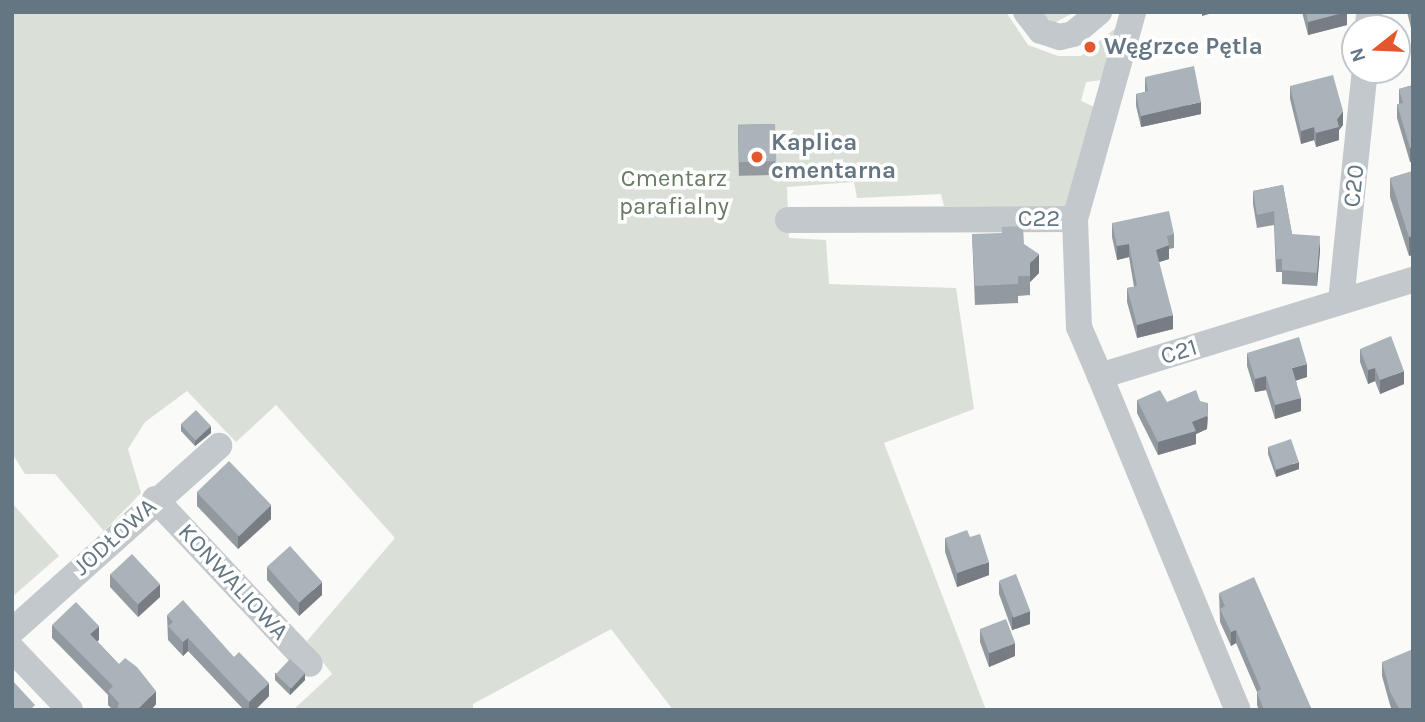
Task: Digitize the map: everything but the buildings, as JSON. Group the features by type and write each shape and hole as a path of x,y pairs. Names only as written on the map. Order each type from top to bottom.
{"street":[{"path":"1026,12 1041,31 1060,37 1073,34 1099,12"},
{"name":"C22","path":"788,220 1075,219 1133,12"},
{"name":"C20","path":"1341,302 1364,84"},
{"path":"1075,219 1079,327 1238,710"},
{"name":"C21","path":"1100,376 1413,280"},
{"name":"JODŁOWA","path":"12,631 155,499 219,446"},
{"name":"KONWALIOWA","path":"155,499 310,664"},
{"path":"12,649 70,710"}],"green space":[{"name":"Cmentarz parafialny","path":"12,12 1006,12 1028,45 1058,56 1081,56 1123,22 1103,80 1086,82 1081,101 1099,109 1068,207 944,206 941,194 857,198 854,182 787,187 789,238 826,240 829,284 956,288 974,409 884,443 986,710 673,710 611,629 473,704 473,710 293,710 332,674 307,641 395,538 276,405 236,442 187,391 145,422 128,449 141,493 104,531 55,474 25,474 12,453"},
{"path":"1038,12 1075,12 1054,23"},
{"path":"12,503 59,556 12,597"}],"place":[{"name":"Węgrzce Pętla","path":"1090,47"},
{"name":"Kaplica cmentarna","path":"757,157"}]}
